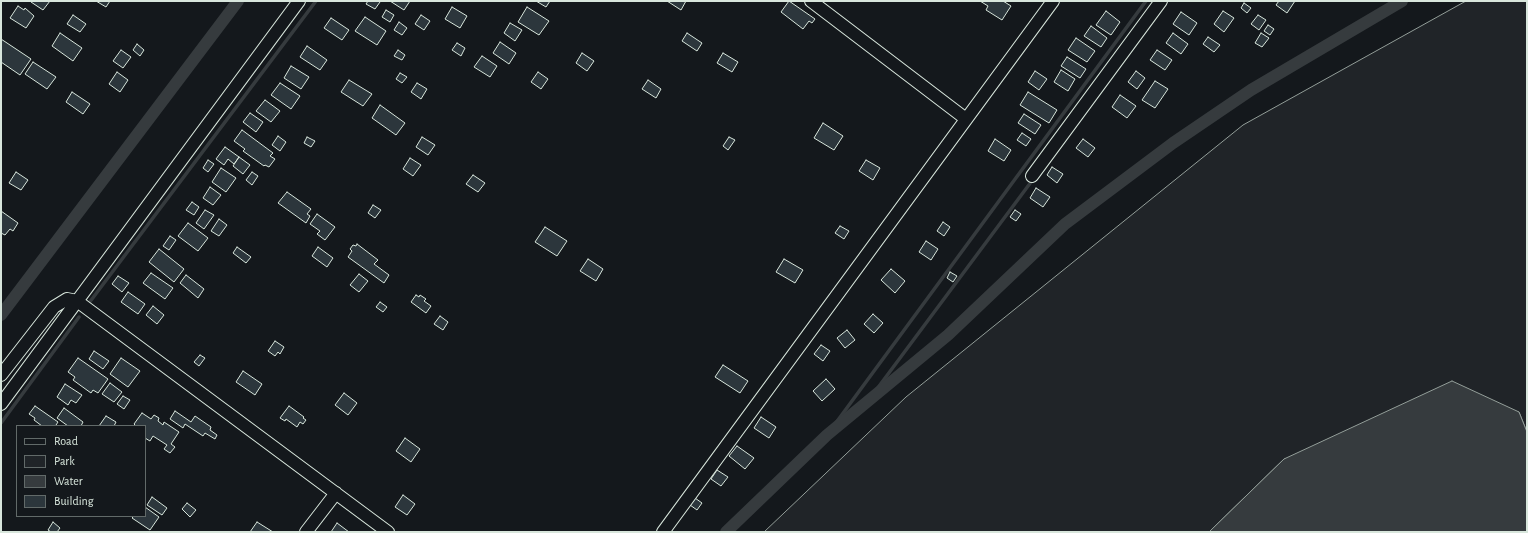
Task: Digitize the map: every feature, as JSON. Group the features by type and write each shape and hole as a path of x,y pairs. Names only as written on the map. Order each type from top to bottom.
{"street":[{"path":"1,404 75,300 299,1"},
{"path":"811,1 966,119"},
{"path":"663,532 1053,1"},
{"path":"1032,176 1161,1"},
{"path":"1,375 48,313 67,299 75,300 388,532"},
{"path":"306,532 336,493"}],"green space":[{"path":"1466,1 1527,1 1527,432 1519,412 1284,459 1209,532 764,532 906,397 1243,125"}],"water":[{"path":"1452,381 1519,412 1527,432 1527,532 1209,532 1284,459"}],"building":[{"path":"50,1 43,10 31,2"},
{"path":"96,1 110,1 106,7"},
{"path":"368,1 380,2 375,9 366,4"},
{"path":"390,1 410,1 404,10"},
{"path":"536,1 550,1 546,7"},
{"path":"667,1 686,1 681,10"},
{"path":"789,1 815,19 812,23 809,21 803,29 781,12"},
{"path":"980,1 1003,1 1011,6 1002,20 986,10 988,6"},
{"path":"1279,1 1295,1 1287,13 1276,5"},
{"path":"1244,3 1251,8 1247,13 1241,8"},
{"path":"18,6 24,10 25,8 34,16 26,28 10,18"},
{"path":"452,7 467,16 460,28 445,19"},
{"path":"527,7 549,21 539,35 518,22"},
{"path":"386,10 394,15 390,22 382,17"},
{"path":"1106,11 1120,22 1111,35 1096,25"},
{"path":"1223,11 1234,18 1224,32 1214,24"},
{"path":"1181,12 1197,23 1189,35 1173,24"},
{"path":"73,15 86,24 80,32 67,24"},
{"path":"421,15 430,21 424,30 415,24"},
{"path":"1258,15 1266,20 1259,30 1251,24"},
{"path":"365,17 386,31 377,45 355,31"},
{"path":"331,18 349,30 342,40 324,28"},
{"path":"399,22 407,28 402,35 394,30"},
{"path":"510,23 522,30 515,41 504,33"},
{"path":"1268,25 1274,29 1270,35 1264,31"},
{"path":"1091,26 1107,38 1101,47 1084,36"},
{"path":"60,33 82,48 73,61 52,46"},
{"path":"687,33 702,43 697,51 682,41"},
{"path":"1173,33 1188,44 1181,54 1166,43"},
{"path":"1261,33 1269,38 1262,47 1255,43"},
{"path":"1208,37 1220,45 1214,52 1203,44"},
{"path":"1076,38 1095,51 1087,62 1068,50"},
{"path":"1,39 31,59 20,75 1,62"},
{"path":"500,42 516,53 509,64 493,53"},
{"path":"457,43 465,48 461,56 452,50"},
{"path":"137,44 144,50 140,56 133,50"},
{"path":"307,46 327,60 320,70 300,57"},
{"path":"121,50 131,57 123,68 113,61"},
{"path":"398,50 405,55 402,60 394,56"},
{"path":"1157,50 1172,60 1165,70 1150,60"},
{"path":"582,53 594,61 587,71 576,63"},
{"path":"723,53 738,62 732,72 717,63"},
{"path":"482,56 497,66 490,77 474,67"},
{"path":"1067,57 1086,69 1080,78 1061,66"},
{"path":"33,62 56,77 47,89 25,74"},
{"path":"291,66 309,77 301,89 284,78"},
{"path":"1061,70 1075,79 1068,91 1054,82"},
{"path":"1035,71 1047,79 1039,90 1028,82"},
{"path":"1136,71 1145,78 1137,89 1128,82"},
{"path":"117,72 128,80 120,92 109,84"},
{"path":"538,72 548,79 541,89 531,82"},
{"path":"400,73 407,77 402,83 396,79"},
{"path":"349,80 372,94 363,106 341,92"},
{"path":"648,80 661,89 656,98 642,89"},
{"path":"1155,81 1168,89 1155,108 1142,100"},
{"path":"280,83 300,96 291,109 271,95"},
{"path":"417,83 427,89 421,99 411,92"},
{"path":"72,92 90,104 83,114 66,102"},
{"path":"1028,92 1057,110 1049,123 1020,105"},
{"path":"1120,95 1136,106 1127,118 1112,107"},
{"path":"265,100 280,111 271,122 256,111"},
{"path":"380,105 405,123 396,135 372,118"},
{"path":"250,113 263,122 256,132 243,122"},
{"path":"1024,114 1041,125 1035,134 1018,123"},
{"path":"823,123 843,136 834,150 814,138"},
{"path":"242,130 273,153 270,156 275,159 269,167 264,166 243,151 245,149 234,141"},
{"path":"1022,133 1031,139 1026,146 1017,140"},
{"path":"278,136 286,142 280,151 272,145"},
{"path":"307,137 315,141 311,147 304,143"},
{"path":"422,137 435,145 428,155 416,147"},
{"path":"729,137 735,140 728,150 723,146"},
{"path":"995,139 1011,150 1004,161 988,151"},
{"path":"1083,139 1095,148 1088,157 1076,148"},
{"path":"225,147 239,157 234,164 228,159 224,165 216,159"},
{"path":"239,157 250,165 243,174 233,166"},
{"path":"410,158 421,165 413,176 403,169"},
{"path":"208,160 214,164 208,172 203,168"},
{"path":"866,160 880,168 873,180 859,171"},
{"path":"1052,167 1063,174 1057,183 1047,175"},
{"path":"221,168 236,178 226,192 212,182"},
{"path":"16,172 28,180 21,190 9,183"},
{"path":"252,172 258,176 252,185 246,180"},
{"path":"473,175 485,183 478,192 466,184"},
{"path":"210,187 221,195 213,205 203,198"},
{"path":"1036,188 1050,197 1043,207 1030,198"},
{"path":"287,192 311,209 307,214 310,216 306,223 278,203"},
{"path":"192,202 199,207 194,215 186,210"},
{"path":"373,205 381,210 375,218 368,213"},
{"path":"205,210 214,215 204,229 196,223"},
{"path":"1015,210 1021,214 1016,221 1010,217"},
{"path":"1,211 18,223 13,231 10,229 5,235 1,233"},
{"path":"317,214 335,227 325,240 317,234 320,231 310,224"},
{"path":"219,219 227,225 219,236 211,231"},
{"path":"943,222 950,227 944,236 937,231"},
{"path":"188,223 208,238 198,251 178,236"},
{"path":"840,226 849,231 844,239 835,233"},
{"path":"545,227 567,241 557,256 535,242"},
{"path":"170,236 176,240 169,250 163,246"},
{"path":"926,241 938,249 931,260 919,252"},
{"path":"357,244 378,260 374,264 389,275 384,283 348,257 352,251 350,249 353,245 356,246"},
{"path":"237,247 251,257 246,263 233,253"},
{"path":"318,247 333,258 327,267 312,256"},
{"path":"159,249 184,269 174,282 149,262"},
{"path":"588,259 603,269 596,281 580,271"},
{"path":"784,259 803,270 795,283 776,272"},
{"path":"891,269 905,281 895,293 881,280"},
{"path":"950,272 957,276 953,282 947,278"},
{"path":"151,273 173,288 165,299 143,283"},
{"path":"359,274 368,281 359,292 350,285"},
{"path":"186,275 204,289 198,298 180,283"},
{"path":"118,276 129,283 122,292 112,284"},
{"path":"128,292 145,304 138,314 121,302"},
{"path":"416,295 419,297 420,295 426,299 424,301 431,306 426,313 411,302"},
{"path":"380,302 387,307 383,312 376,307"},
{"path":"153,306 164,315 157,324 146,315"},
{"path":"873,314 883,323 874,333 864,324"},
{"path":"440,316 448,322 443,330 434,324"},
{"path":"847,330 855,340 845,348 837,338"},
{"path":"275,341 284,347 280,354 278,352 275,356 268,351"},
{"path":"821,345 830,351 823,361 814,354"},
{"path":"94,351 109,361 103,369 89,359"},
{"path":"200,355 205,358 199,366 194,362"},
{"path":"78,358 108,379 98,393 93,390 91,393 73,380 75,377 68,372"},
{"path":"121,358 140,371 128,387 110,374"},
{"path":"723,365 748,381 740,393 715,377"},
{"path":"243,371 262,384 255,395 236,382"},
{"path":"826,379 835,389 822,401 813,391"},
{"path":"110,383 122,392 114,402 102,394"},
{"path":"65,384 82,395 76,403 71,400 68,405 57,397"},
{"path":"344,393 357,403 348,415 335,405"},
{"path":"123,396 130,400 124,409 117,404"},
{"path":"35,406 58,422 56,425 41,425 34,420 35,418 29,414"},
{"path":"289,406 304,417 303,418 306,420 303,424 300,422 297,427 286,419 285,421 280,418"},
{"path":"64,408 83,422 82,425 67,425 57,418"},
{"path":"175,411 191,422 195,416 211,427 210,430 217,435 215,439 205,433 203,436 185,424 183,428 170,419"},
{"path":"142,413 151,419 154,415 159,418 158,421 163,425 164,422 179,432 171,444 175,447 170,453 164,449 167,445 153,436 150,441 146,439 146,425 134,424"},
{"path":"106,416 116,422 114,425 100,425"},
{"path":"761,417 776,427 769,438 754,428"},
{"path":"405,438 420,449 411,462 396,451"},
{"path":"737,446 754,458 745,469 729,456"},
{"path":"717,470 728,477 721,486 711,479"},
{"path":"403,495 415,504 407,515 395,507"},
{"path":"152,497 167,508 162,515 147,505"},
{"path":"695,498 702,503 697,510 690,505"},
{"path":"187,503 196,510 190,517 182,509"},
{"path":"146,508 159,517 150,530 132,518 146,517"},
{"path":"53,522 60,528 57,532 51,532 48,530"},
{"path":"257,522 273,532 250,532"},
{"path":"337,523 349,532 331,532"}],"waterway":[{"path":"1,315 238,1"},
{"path":"89,303 316,1"},
{"path":"827,435 1146,1"},
{"path":"726,532 827,435 948,335 1065,224 1173,143 1251,90 1402,1"},
{"path":"868,401 1034,178"},
{"path":"1,423 79,317"}]}
